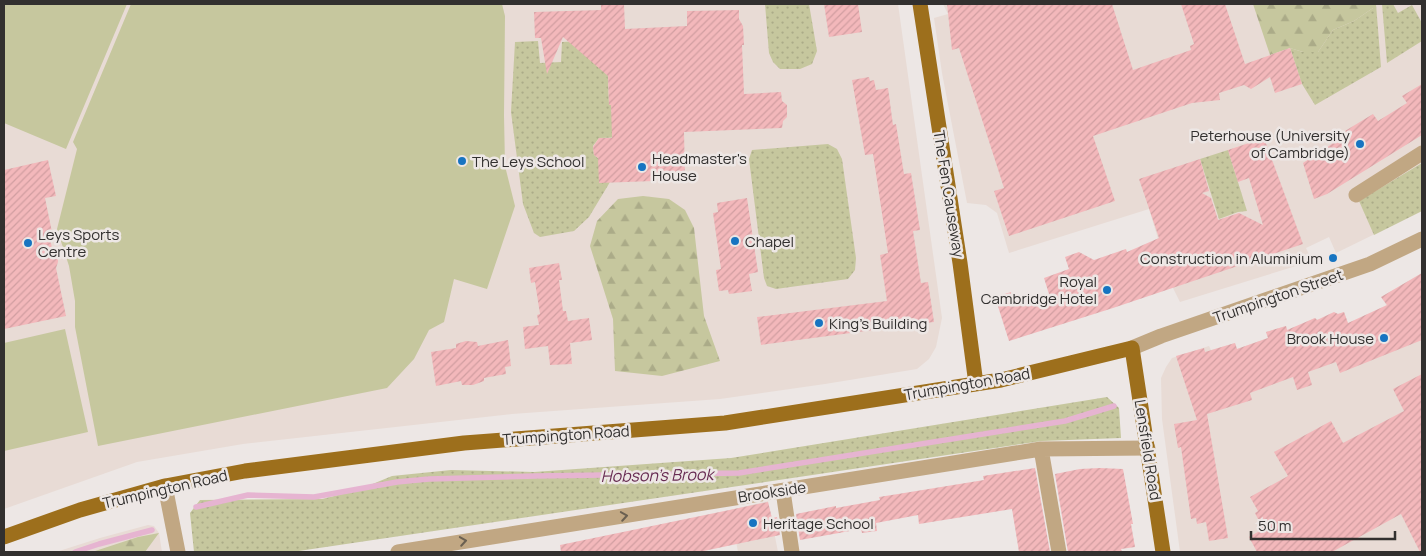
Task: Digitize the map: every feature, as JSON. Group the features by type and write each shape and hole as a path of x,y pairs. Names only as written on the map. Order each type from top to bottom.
{"main road":[{"name":"The Fen Causeway","path":"920,4 960,264 976,384"},
{"name":"Trumpington Road","path":"4,537 86,508 165,486 245,471 464,444 725,423 1001,380 1132,348"},
{"name":"Lensfield Road","path":"1132,348 1163,552"}],"street":[{"path":"1356,195 1422,153"},
{"name":"Trumpington Street","path":"1132,348 1161,336 1370,264 1422,239"},
{"name":"Brookside","path":"398,552 1041,450 1148,448"},
{"path":"1041,450 1059,552"},
{"path":"165,486 178,552"},
{"path":"784,490 792,552"}],"shaded area":[{"name":"The Leys School","path":"4,4 898,4 942,318 936,347 929,359 917,369 825,384 720,399 512,414 243,444 137,462 4,509"},
{"path":"943,4 1422,4 1422,211 1336,253 1329,237 1306,248 1312,261 1180,302 1173,288 1149,209 1009,253 997,213 986,205 967,203 942,73 934,18 948,14"},
{"path":"1422,273 1422,552 1180,552 1162,419 1161,378 1172,358 1209,346 1211,350 1235,343 1237,349 1268,338 1266,332 1286,326 1293,348 1308,321 1344,312 1349,327 1387,306 1381,297"},
{"name":"Heritage School","path":"768,501 778,552 738,552 730,510"},
{"path":"148,525 154,526 159,533 162,552 56,552 100,538"}],"green space":[{"path":"4,4 127,4 66,149 4,123"},
{"path":"131,4 502,4 505,16 505,166 515,206 487,289 454,279 444,322 429,330 414,359 387,388 98,446 75,327 75,301 69,266 57,229 77,149 73,142"},
{"path":"765,4 809,4 817,51 812,64 800,69 780,69 773,62 769,53"},
{"path":"1253,4 1373,4 1373,8 1354,21 1333,30 1318,52 1303,52 1290,48 1270,55"},
{"path":"1373,4 1376,4 1381,67 1315,105 1302,84 1290,48 1303,52 1318,52 1333,30 1354,21 1373,8"},
{"path":"1382,4 1393,4 1398,13 1412,5 1422,23 1422,41 1387,63"},
{"path":"595,40 607,57 611,111 630,137 599,138 593,146 594,155 598,158 610,182 589,217 574,231 540,237 534,233 523,204 511,112 515,42 538,41 540,63 561,62 562,42"},
{"path":"828,144 837,149 842,159 856,258 855,270 848,279 776,289 767,286 764,278 749,159 752,150"},
{"path":"1228,150 1247,211 1238,212 1219,219 1200,159"},
{"path":"1422,163 1422,211 1374,235 1359,201"},
{"path":"643,196 669,199 685,210 694,228 704,316 720,361 662,376 615,371 613,319 590,246 597,221 618,199"},
{"path":"65,329 88,432 4,451 4,343"},
{"path":"1107,397 1119,408 1121,438 1042,441 292,552 194,552 190,513 200,500 322,499 358,490 392,476 451,470 534,472 731,458"},
{"path":"159,533 145,552 92,552 138,537"}],"building":[{"path":"601,4 624,4 625,29 687,26 687,11 739,10 739,19 743,26 744,94 781,92 782,101 787,105 787,117 783,121 782,128 684,132 685,177 654,178 654,181 599,183 598,158 594,155 593,147 599,138 612,138 608,76 563,37 547,74 541,38 535,38 534,12 601,10"},
{"path":"824,4 858,4 862,32 829,37"},
{"path":"947,4 1112,4 1133,70 1191,50 1190,46 1194,44 1181,4 1225,4 1245,64 1290,48 1302,84 1275,93 1270,77 1251,89 1244,85 1219,93 1220,100 1192,103 1093,136 1115,201 1009,236 994,191 1004,188 959,48 952,50"},
{"path":"869,77 870,81 874,80 876,90 888,88 893,125 896,124 904,174 911,173 920,230 913,231 921,283 928,282 934,322 916,324 914,318 880,324 881,329 761,345 757,317 887,301 880,255 888,253 873,154 865,155 852,80"},
{"path":"1422,84 1422,135 1327,194 1314,199 1303,163 1347,134 1345,131 1373,114 1378,121 1407,103 1402,96"},
{"path":"1264,138 1303,244 1009,341 995,297 1011,292 1016,305 1049,294 1044,278 1069,269 1065,257 1079,252 1094,260 1126,249 1127,252 1159,238 1139,179 1200,159 1209,191 1202,193 1211,198 1218,220 1239,213 1263,225 1249,178 1238,182 1228,150"},
{"name":"Leys Sports Centre","path":"48,160 56,196 45,198 52,232 49,233 53,253 58,256 56,268 66,316 4,329 4,170"},
{"name":"Chapel","path":"747,198 758,272 749,274 752,291 729,294 728,290 719,291 716,270 721,269 713,213 718,212 717,203"},
{"path":"559,263 562,280 559,280 563,311 566,311 568,321 589,318 592,340 570,343 572,364 550,365 548,346 525,349 523,327 539,325 537,315 540,314 535,282 531,283 529,268"},
{"path":"1422,273 1422,340 1340,373 1336,362 1308,372 1312,385 1297,390 1293,377 1250,393 1252,400 1207,414 1228,538 1209,541 1206,522 1197,524 1196,518 1191,519 1181,447 1178,448 1174,424 1197,420 1176,356 1204,348 1205,352 1235,343 1237,349 1268,338 1266,332 1286,326 1287,330 1334,312 1338,314 1344,312 1348,323 1387,305 1381,297"},
{"path":"508,340 511,366 505,367 506,374 484,378 484,381 473,385 462,385 461,381 436,386 431,352 456,348 456,344 466,341 477,342 478,346"},
{"path":"1422,374 1422,552 1420,552 1401,514 1332,552 1257,552 1249,537 1263,529 1255,513 1258,511 1250,497 1288,476 1274,452 1331,421 1343,443 1404,411 1393,389"},
{"path":"1035,468 1050,552 1019,552 1012,509 919,524 918,515 876,523 877,531 862,533 861,529 800,540 796,514 880,500 879,497 984,480 983,476"},
{"path":"1080,469 1123,469 1133,524 1131,524 1135,547 1121,549 1122,552 1068,552 1055,474"},
{"path":"768,502 772,518 777,517 780,535 699,552 561,552 560,545"}],"waterway":[{"name":"Hobson's Brook","path":"196,507 248,495 314,497 397,482 429,479 739,473 1065,421 1114,406"},
{"name":"Hobson's Brook","path":"75,552 152,530"}],"place":[{"name":"Peterhouse (University of Cambridge)","path":"1360,144"},
{"name":"The Leys School","path":"462,161"},
{"name":"Headmaster's House","path":"642,167"},
{"name":"Chapel","path":"735,241"},
{"name":"Leys Sports Centre","path":"28,243"},
{"name":"Construction in Aluminium","path":"1333,258"},
{"name":"Royal Cambridge Hotel","path":"1107,290"},
{"name":"King's Building","path":"819,323"},
{"name":"Brook House","path":"1384,338"},
{"name":"Heritage School","path":"753,523"}]}
